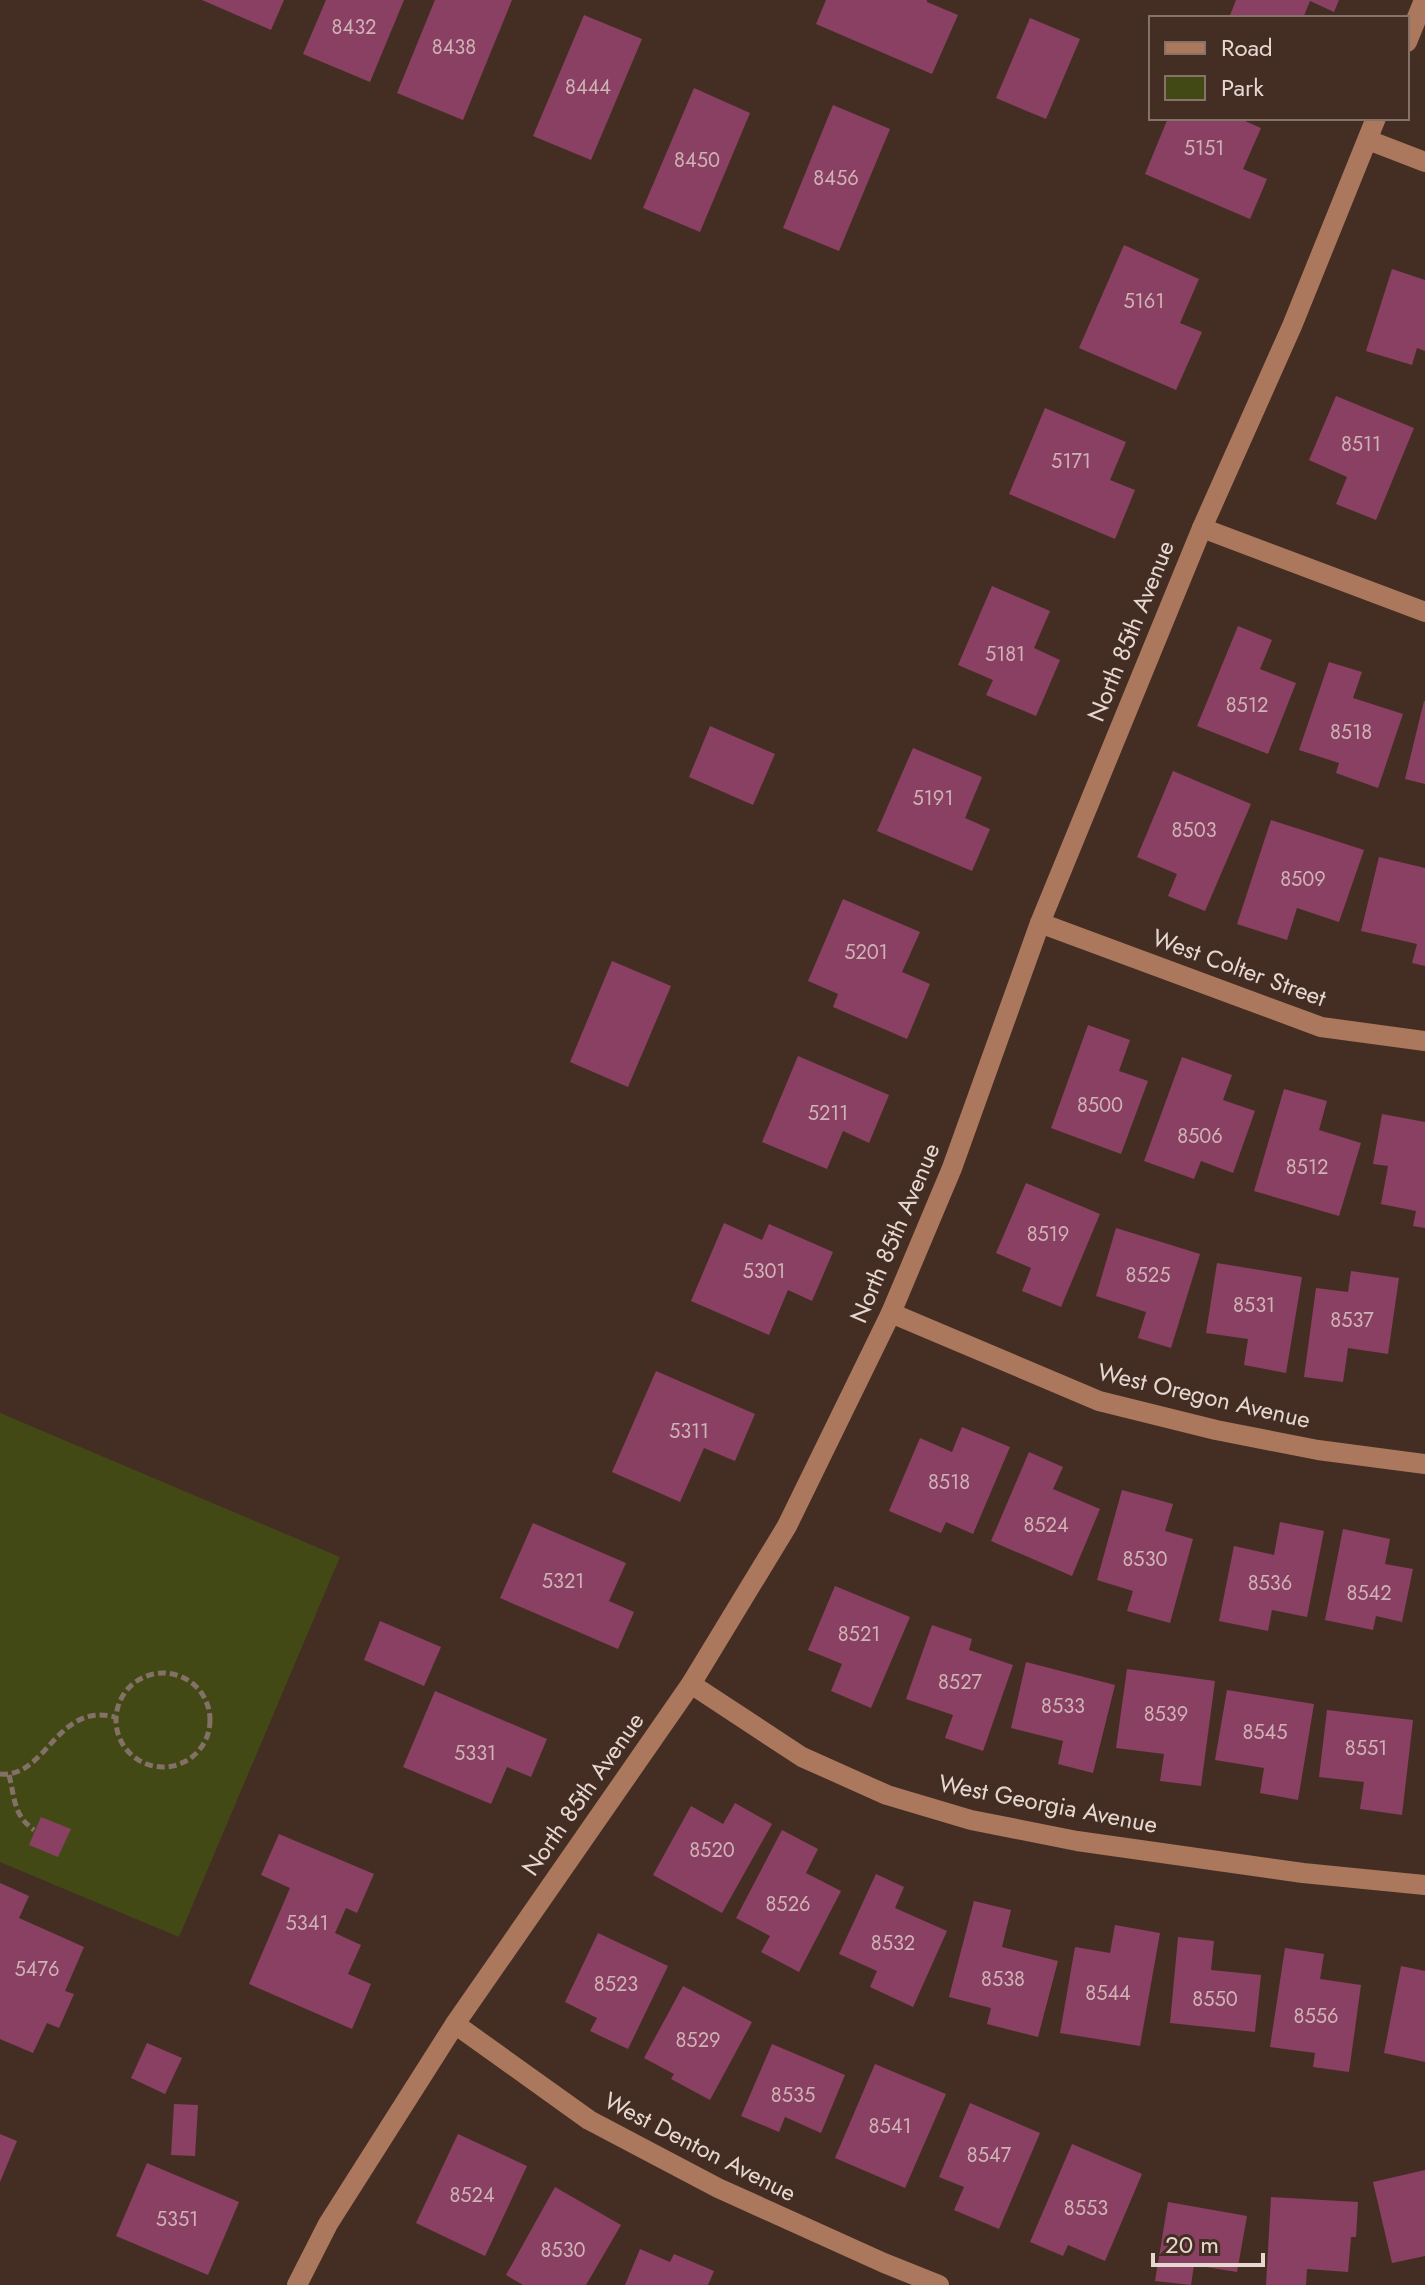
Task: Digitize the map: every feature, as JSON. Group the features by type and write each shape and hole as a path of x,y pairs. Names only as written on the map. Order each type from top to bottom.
{"street":[{"path":"1409,37 1424,0"},
{"name":"North 85th Avenue","path":"297,2285 328,2224 455,2024 691,1684 787,1526 891,1313 952,1168 1040,923 1202,528 1292,326 1375,120"},
{"path":"1368,140 1425,162"},
{"path":"1202,528 1425,612"},
{"name":"West Colter Street","path":"1040,923 1321,1027 1425,1041"},
{"name":"West Oregon Avenue","path":"891,1313 1099,1401 1231,1433 1318,1450 1425,1464"},
{"name":"West Georgia Avenue","path":"691,1684 802,1757 887,1795 971,1820 1092,1844 1303,1873 1425,1885"},
{"name":"West Denton Avenue","path":"455,2024 589,2120 731,2195 939,2285"}],"path":[{"path":"166,1673 180,1676 194,1685 205,1697 210,1712 204,1744 193,1756 179,1764 163,1767 147,1764 133,1756 123,1745 115,1717 126,1690 151,1674 166,1673"},
{"path":"0,1774 21,1771 35,1761 63,1730 78,1721 93,1714 115,1717"},
{"path":"9,1775 18,1814 34,1830"}],"green space":[{"path":"0,1413 340,1557 179,1937 0,1862"}],"building":[{"path":"202,0 284,0 271,30"},
{"path":"326,0 404,0 370,82 303,54"},
{"path":"435,0 512,0 463,120 397,93"},
{"path":"826,0 927,0 958,15 932,74 816,24"},
{"path":"1236,0 1339,0 1334,12 1310,1 1304,16 1230,16"},
{"path":"584,15 642,39 591,160 533,136"},
{"path":"1030,18 1080,39 1046,119 996,98"},
{"path":"694,88 750,113 700,232 643,208"},
{"path":"833,105 890,129 839,251 783,228"},
{"path":"1167,120 1243,120 1261,128 1243,169 1267,179 1250,219 1145,174"},
{"path":"1124,245 1199,279 1180,323 1202,332 1176,390 1079,348"},
{"path":"1392,269 1425,280 1425,351 1417,348 1412,365 1366,351"},
{"path":"1336,396 1414,428 1376,520 1336,504 1347,477 1309,460"},
{"path":"1045,408 1126,442 1110,480 1135,490 1115,539 1009,494"},
{"path":"992,586 1050,611 1034,648 1060,660 1036,716 986,695 993,680 958,665"},
{"path":"1238,626 1272,640 1260,669 1296,683 1268,754 1197,726"},
{"path":"1329,662 1362,672 1353,698 1403,714 1378,788 1336,773 1339,763 1299,750"},
{"path":"1425,701 1425,784 1405,779"},
{"path":"710,726 775,754 753,805 689,777"},
{"path":"913,748 982,777 965,818 990,829 972,871 877,831"},
{"path":"1173,771 1251,804 1205,911 1168,896 1177,874 1137,857"},
{"path":"1271,820 1364,850 1339,922 1297,908 1287,940 1237,924"},
{"path":"1379,857 1425,868 1425,966 1412,963 1417,944 1361,931"},
{"path":"843,899 920,932 902,972 930,984 907,1039 833,1007 838,994 808,981"},
{"path":"612,961 671,986 628,1087 570,1062"},
{"path":"1088,1025 1130,1040 1119,1071 1148,1081 1121,1154 1051,1128"},
{"path":"798,1056 889,1095 869,1143 843,1131 827,1169 762,1142"},
{"path":"1182,1057 1232,1075 1223,1100 1255,1111 1233,1173 1201,1161 1194,1179 1144,1161"},
{"path":"1284,1089 1327,1101 1319,1130 1361,1143 1339,1216 1254,1191"},
{"path":"1382,1114 1425,1122 1425,1228 1413,1226 1416,1211 1381,1204 1388,1166 1373,1164"},
{"path":"1026,1183 1100,1214 1061,1307 1022,1291 1031,1268 996,1253"},
{"path":"724,1223 762,1240 769,1224 833,1252 812,1301 788,1290 769,1335 691,1301"},
{"path":"1116,1228 1200,1254 1171,1348 1138,1338 1146,1312 1096,1296"},
{"path":"1217,1263 1302,1277 1286,1373 1244,1365 1248,1339 1206,1333"},
{"path":"1351,1271 1399,1278 1388,1354 1348,1348 1343,1382 1304,1377 1316,1288 1348,1292"},
{"path":"656,1371 755,1414 735,1461 704,1448 680,1502 612,1472"},
{"path":"962,1427 1010,1447 973,1534 946,1522 941,1533 889,1511 920,1438 952,1452"},
{"path":"1029,1452 1063,1467 1053,1489 1100,1509 1072,1576 991,1541"},
{"path":"1122,1490 1173,1504 1165,1531 1193,1539 1170,1623 1127,1611 1133,1591 1097,1580"},
{"path":"1280,1522 1324,1531 1307,1617 1272,1610 1268,1631 1219,1621 1234,1546 1274,1555"},
{"path":"533,1523 626,1563 609,1601 634,1612 618,1649 500,1598"},
{"path":"1343,1529 1390,1539 1385,1564 1413,1569 1402,1622 1376,1616 1373,1630 1325,1620"},
{"path":"835,1586 910,1617 871,1708 831,1691 842,1664 808,1650"},
{"path":"380,1621 441,1647 424,1686 364,1660"},
{"path":"932,1625 972,1639 969,1650 1013,1665 983,1751 945,1738 953,1715 906,1699"},
{"path":"1026,1662 1115,1685 1093,1773 1058,1764 1063,1741 1011,1728"},
{"path":"1127,1669 1215,1681 1201,1786 1160,1781 1164,1754 1116,1748"},
{"path":"1227,1690 1314,1704 1298,1800 1260,1793 1264,1768 1215,1760"},
{"path":"435,1691 547,1739 531,1777 507,1767 491,1804 403,1767"},
{"path":"1327,1710 1413,1720 1402,1815 1360,1809 1364,1782 1319,1777"},
{"path":"735,1803 772,1824 722,1913 653,1875 691,1806 723,1824"},
{"path":"41,1817 71,1829 58,1857 29,1845"},
{"path":"782,1830 818,1849 806,1873 841,1891 799,1972 761,1952 770,1936 736,1918"},
{"path":"279,1834 374,1874 357,1913 346,1908 335,1933 361,1945 348,1974 371,1984 352,2029 249,1984 290,1888 261,1875"},
{"path":"876,1874 904,1887 895,1908 947,1931 913,2007 870,1987 877,1971 839,1954"},
{"path":"0,1883 29,1896 19,1918 84,1947 65,1991 74,1994 59,2028 47,2023 33,2053 0,2039"},
{"path":"974,1901 1011,1910 1002,1947 1058,1961 1038,2037 987,2024 991,2008 949,1997"},
{"path":"1115,1925 1160,1933 1140,2046 1060,2033 1075,1947 1110,1953"},
{"path":"598,1933 668,1966 628,2049 590,2031 597,2018 565,2002"},
{"path":"1178,1937 1214,1941 1211,1970 1261,1975 1255,2032 1170,2023"},
{"path":"1285,1948 1324,1954 1320,1979 1361,1985 1349,2072 1313,2067 1315,2053 1270,2047"},
{"path":"1401,1966 1425,1971 1425,2062 1384,2053"},
{"path":"683,1986 752,2022 710,2100 671,2079 674,2074 644,2058"},
{"path":"147,2043 182,2058 165,2094 131,2078"},
{"path":"772,2044 845,2075 821,2133 785,2117 779,2132 741,2116"},
{"path":"875,2064 946,2094 905,2188 835,2158"},
{"path":"970,2103 1040,2133 999,2229 954,2210 964,2187 939,2177"},
{"path":"174,2104 198,2105 195,2156 171,2155"},
{"path":"0,2134 17,2141 0,2182"},
{"path":"458,2134 527,2166 485,2256 416,2223"},
{"path":"1072,2144 1142,2174 1105,2261 1068,2245 1063,2256 1030,2242"},
{"path":"147,2163 239,2202 208,2275 116,2236"},
{"path":"1425,2170 1425,2256 1392,2263 1373,2182"},
{"path":"555,2187 621,2225 586,2285 523,2285 506,2275"},
{"path":"1271,2197 1358,2202 1356,2237 1351,2237 1348,2272 1307,2269 1306,2285 1266,2285"},
{"path":"1168,2202 1247,2216 1237,2272 1194,2265 1191,2285 1155,2281"},
{"path":"640,2249 670,2262 674,2254 714,2271 708,2285 625,2285"}]}
